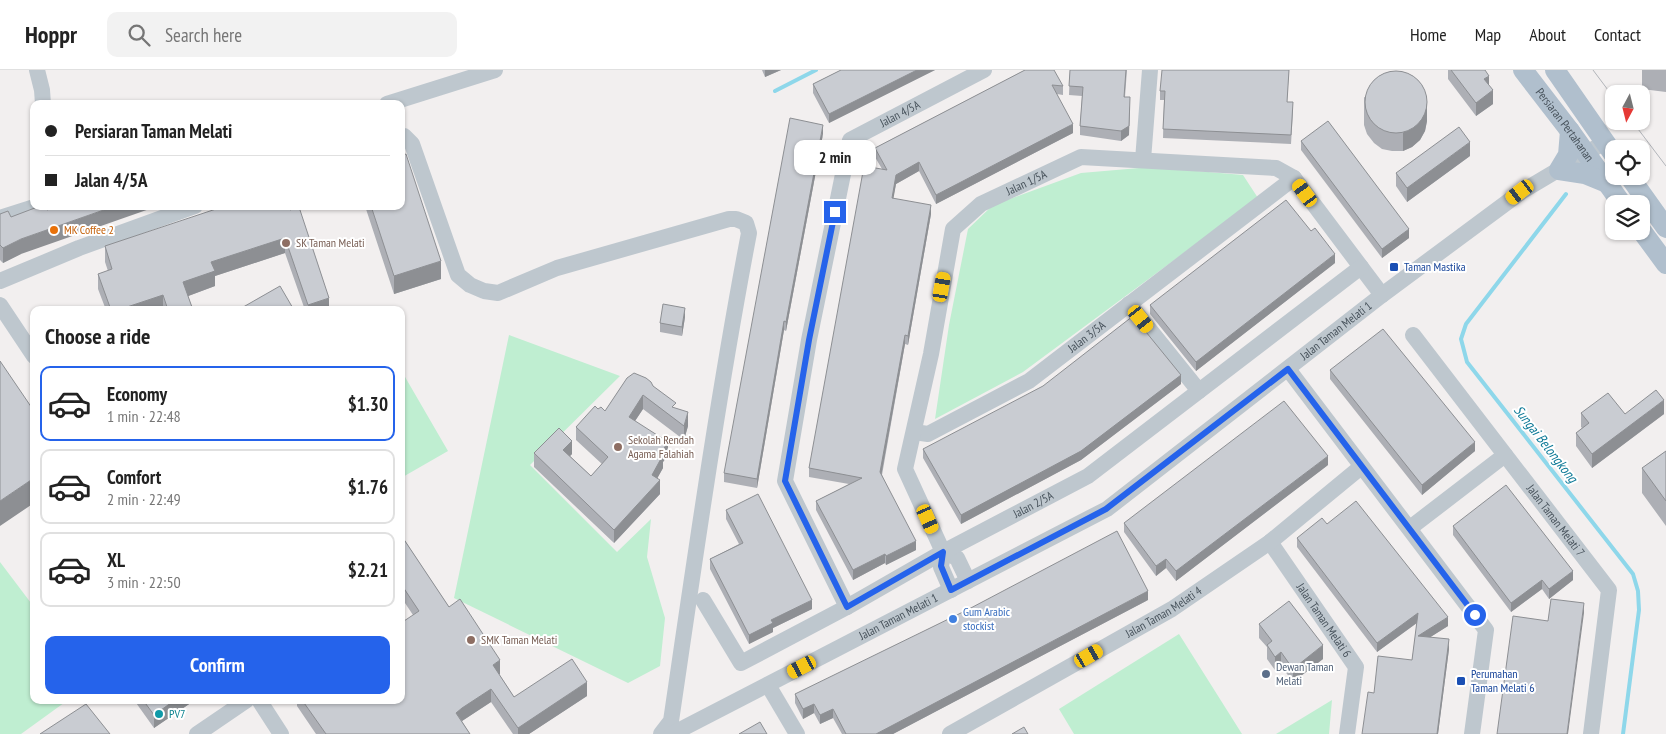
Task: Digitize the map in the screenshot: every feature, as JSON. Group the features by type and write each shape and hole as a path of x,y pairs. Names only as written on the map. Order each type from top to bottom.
{"main road":[{"name":"Persiaran Pertahanan","path":"1523,70 1605,180"},
{"name":"Persiaran Pertahanan","path":"1555,70 1605,142"},
{"path":"1570,131 1568,155 1559,170 1585,174 1605,182"},
{"path":"1635,185 1666,228"},
{"path":"1648,240 1666,264"}],"street":[{"path":"37,70 43,100"},
{"path":"401,100 495,70"},
{"name":"Jalan 4/5A","path":"847,607 785,481 809,340 850,140 984,70"},
{"path":"1143,160 1150,70"},
{"path":"405,137 412,144 458,275 470,285 484,291 498,292 557,268 729,219 736,218 746,223 750,233 732,321 671,721 661,734"},
{"name":"Jalan Taman Melati 1","path":"672,734 1106,509 1382,295 1520,192 1586,154 1605,149"},
{"name":"Jalan 1/5A","path":"951,590 941,566 943,552 905,469 931,354 952,229 981,204 1080,156 1276,168 1294,178 1382,295"},
{"name":"Jalan 3/5A","path":"914,432 928,434 1029,381 1294,178"},
{"path":"0,218 30,208"},
{"path":"0,281 79,248 184,210"},
{"name":"Jalan 2/5A","path":"703,600 741,663 847,607 943,552 1088,476 1361,267"},
{"path":"0,304 30,350"},
{"path":"1129,304 1199,391"},
{"name":"Jalan Taman Melati 7","path":"1413,335 1609,590 1591,734"},
{"path":"1288,369 1486,630 1472,734"},
{"path":"1410,528 1505,455"},
{"name":"Jalan Taman Melati 4","path":"954,733 1172,609 1270,542 1361,467"},
{"name":"Jalan Taman Melati 6","path":"1270,542 1356,667 1346,734"},
{"name":"Jalan 1/5A","path":"943,552 957,558 968,581"},
{"path":"768,685 797,734"},
{"path":"197,734 241,704"},
{"path":"261,704 281,734"}],"green space":[{"path":"1151,167 1243,175 1258,198 1023,372 935,419 949,325 968,229 993,205 1081,173"},
{"path":"509,335 620,376 530,465 617,552 651,519 647,557 665,618 660,666 628,683 454,598"},
{"path":"405,377 448,451 405,476"},
{"path":"0,562 30,602 30,704 62,704 21,734 0,734"},
{"path":"1179,634 1242,734 1074,734 1059,709"},
{"path":"1332,700 1329,734 1276,734"}],"building":[{"path":"841,70 917,70 829,114 813,84"},
{"path":"1025,70 1054,70 1063,86 1052,85 1073,124 936,195 919,162 896,175 892,198 931,205 908,336 905,335 880,472 916,541 853,570 816,501 862,478 809,468 864,166 887,170 875,148"},
{"path":"1070,70 1126,70 1124,97 1130,97 1129,126 1121,131 1080,126 1083,87 1069,86"},
{"path":"1162,70 1289,70 1287,102 1293,102 1291,135 1163,129 1165,91 1160,91"},
{"path":"1451,70 1485,70 1489,76 1484,79 1493,90 1476,103"},
{"path":"1390,71 1402,71 1418,80 1425,90 1427,102 1425,114 1418,124 1402,133 1390,133 1379,128 1370,119 1365,108 1365,96 1370,85 1379,76"},
{"path":"790,118 823,125 786,322 784,321 757,479 724,473"},
{"path":"1328,121 1409,229 1382,249 1301,141"},
{"path":"1459,127 1470,142 1407,188 1396,173"},
{"path":"405,154 441,261 394,276 372,210 405,210"},
{"path":"1286,200 1311,231 1315,228 1335,254 1196,362 1150,305"},
{"path":"30,210 104,210 21,239 3,248 0,245 0,214 8,211 11,217"},
{"path":"213,210 300,210 329,298 308,305 285,238 211,262 215,271 183,282 192,306 167,306 163,295 130,306 110,306 98,274 112,269 105,246"},
{"path":"280,286 292,306 245,306"},
{"path":"663,304 685,308 682,327 660,323"},
{"path":"1133,316 1181,375 1081,451 961,515 923,449 1043,386"},
{"path":"1383,329 1475,442 1422,485 1330,370"},
{"path":"0,361 30,405 30,481 0,501"},
{"path":"634,373 646,378 653,386 676,403 672,407 688,412 684,426 643,395 629,417 668,442 652,475 660,480 614,530 534,453 559,428 572,441 563,450 591,476 608,457 576,427 595,406 598,409 601,407 605,411 627,378"},
{"path":"1656,390 1664,400 1592,454 1576,433 1589,423 1581,413 1608,393 1625,414"},
{"path":"1284,401 1328,456 1176,571 1166,559 1156,566 1124,523"},
{"path":"1666,451 1666,501 1642,468"},
{"path":"1506,485 1573,571 1549,589 1542,580 1511,603 1453,526"},
{"path":"758,494 812,600 771,620 773,623 749,635 710,559 743,543 726,510"},
{"path":"1356,501 1448,617 1418,636 1449,639 1437,734 1362,734 1368,692 1374,693 1378,656 1412,660 1418,613 1377,643 1297,538 1322,518 1327,524"},
{"path":"1117,531 1148,591 876,734 846,734 833,709 820,715 814,704 803,709 795,694 967,610"},
{"path":"405,541 449,607 460,599 500,660 493,665 514,697 572,659 587,682 518,728 491,689 456,713 470,734 326,734 305,704 405,704 405,620 419,611 405,590"},
{"path":"1551,599 1584,603 1567,734 1497,734 1513,616 1548,621"},
{"path":"1289,601 1323,645 1293,669 1281,652 1275,657 1267,645 1272,641 1259,624"},
{"path":"86,704 110,734 40,734"},
{"path":"146,704 169,704 154,715"},
{"path":"760,722 767,734 739,734"},
{"path":"1024,727 1028,734 1012,734"}],"waterway":[{"path":"775,91 816,70"},
{"name":"Sungai Belongkong","path":"1566,194 1466,324 1461,339 1467,362 1633,574 1638,591 1639,610 1623,734"}],"tram line":[{"path":"1593,70 1605,86"},
{"path":"1639,130 1666,166"}],"place":[{"name":"MK Coffee 2","path":"54,230"},
{"name":"SK Taman Melati","path":"286,243"},
{"name":"Taman Mastika","path":"1394,267"},
{"name":"Sekolah Rendah Agama Falahiah","path":"618,447"},
{"name":"Gum Arabic stockist","path":"953,619"},
{"name":"SMK Taman Melati","path":"471,640"},
{"name":"Dewan Taman Melati","path":"1266,674"},
{"name":"Perumahan Taman Melati 6","path":"1461,681"},
{"name":"PV7","path":"159,714"}],"route":[{"path":"835,212 809,340 785,481 847,607 943,552 941,566 951,590 1106,509 1288,369 1475,615"}]}
